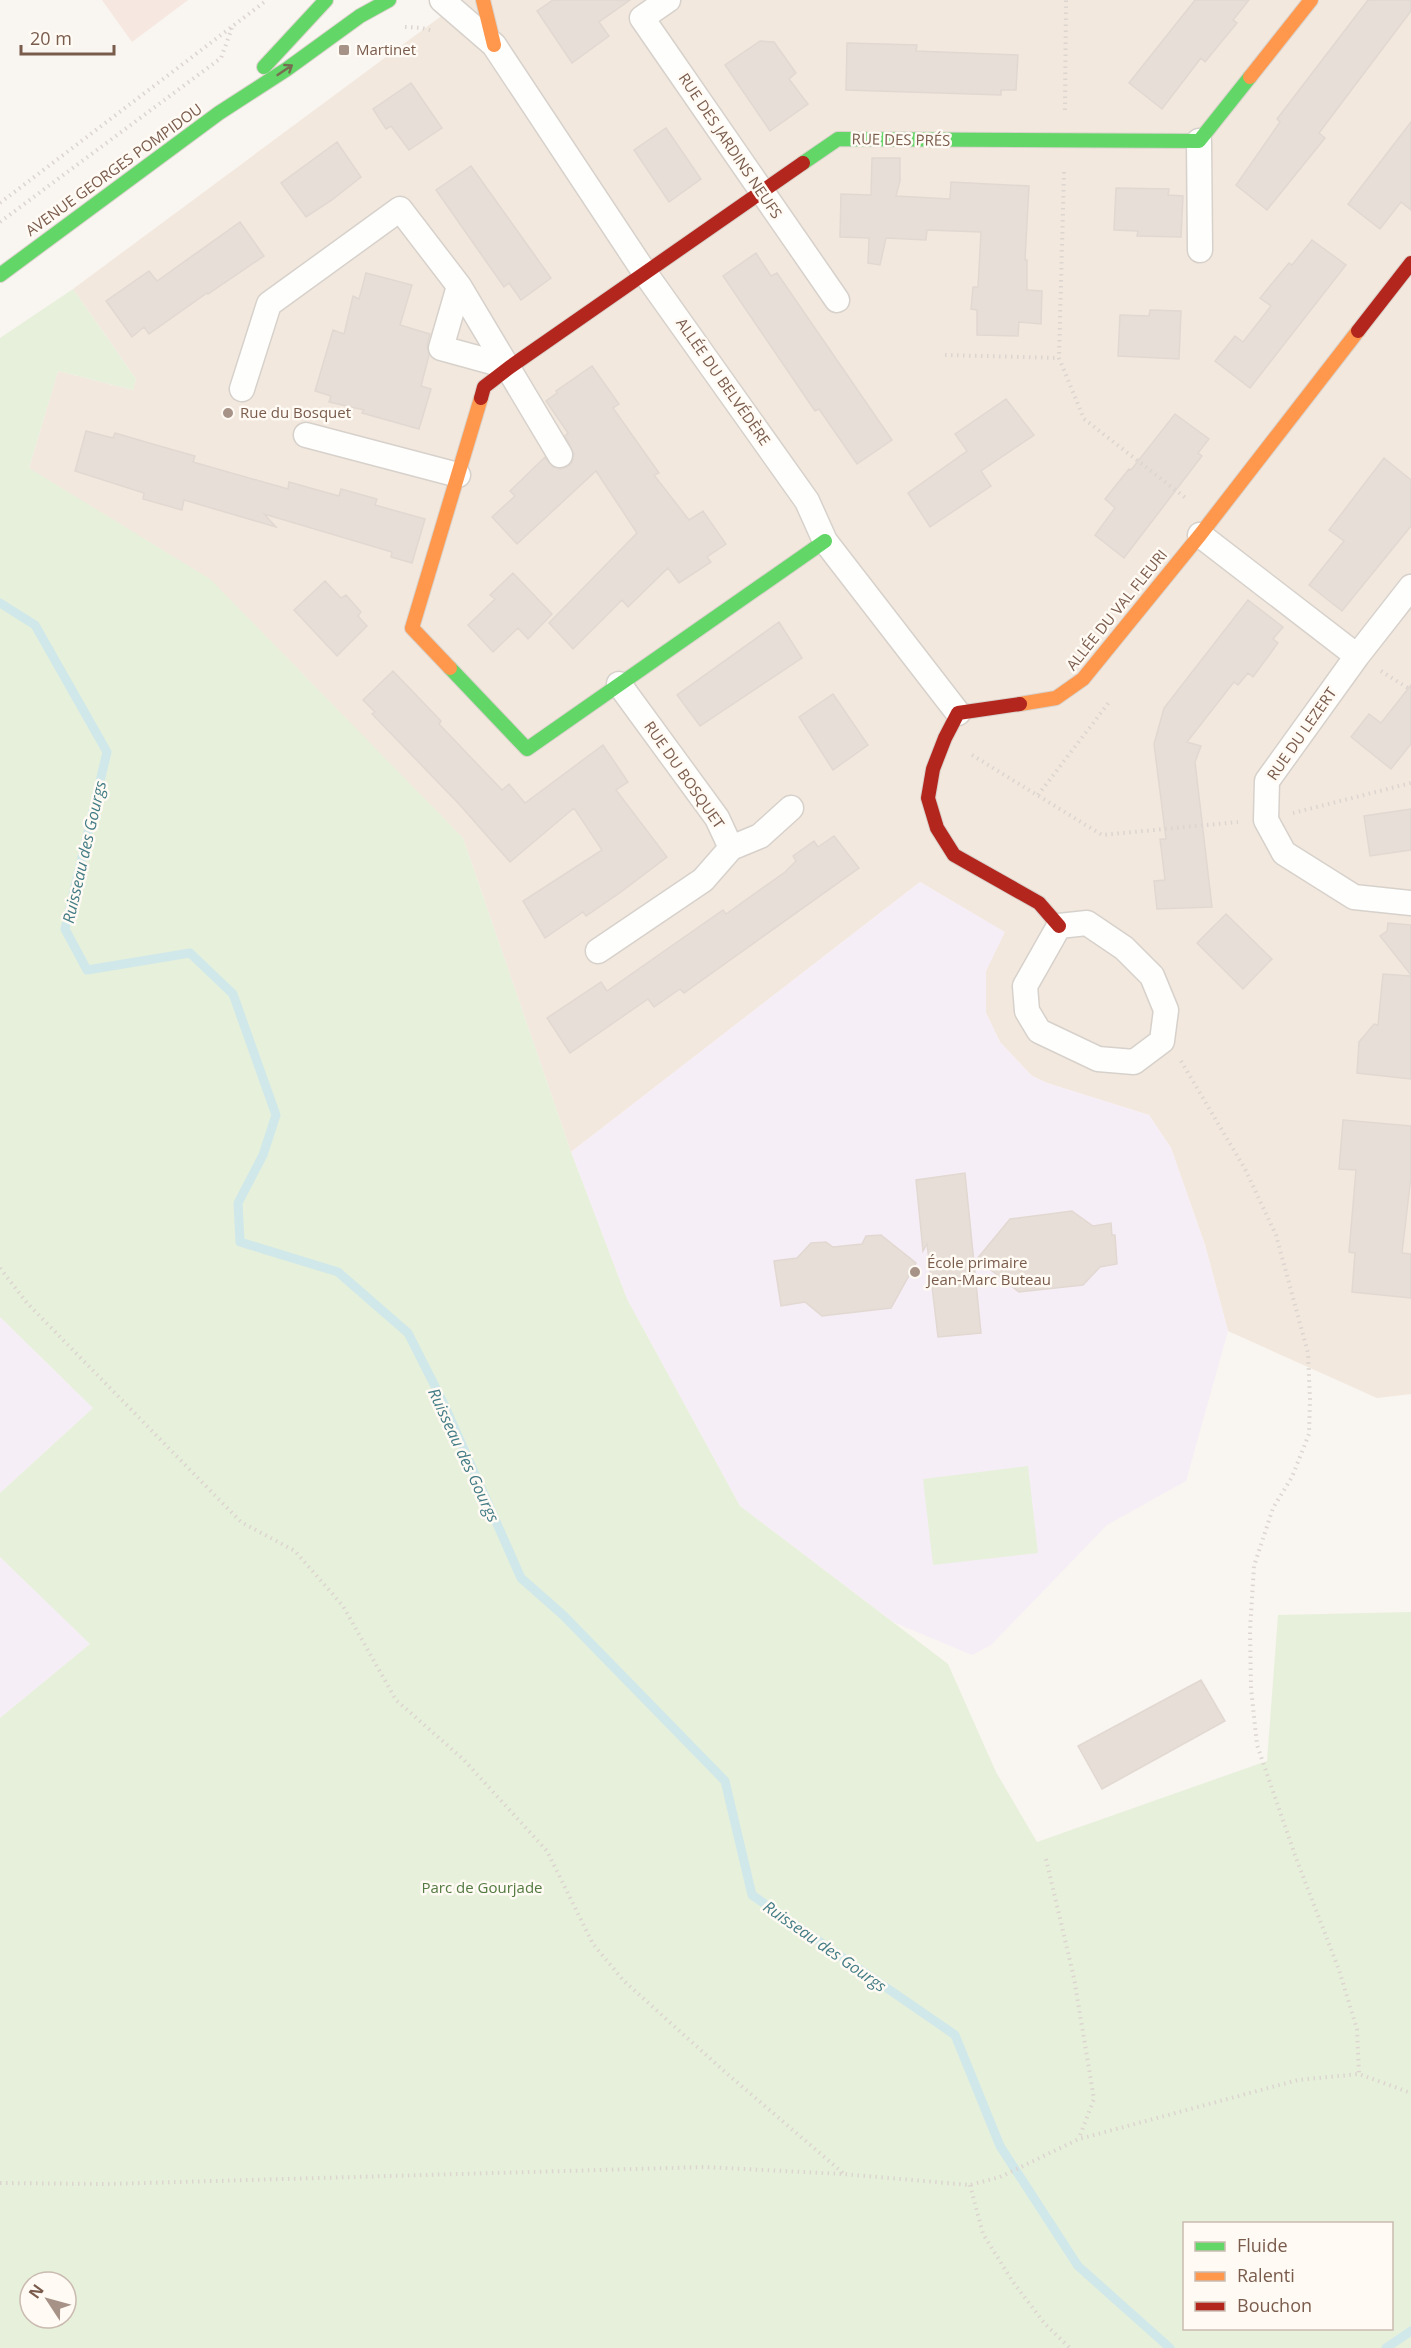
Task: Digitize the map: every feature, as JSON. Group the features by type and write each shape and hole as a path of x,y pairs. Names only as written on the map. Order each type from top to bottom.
{"street":[{"name":"AVENUE GEORGES POMPIDOU","path":"219,113 326,0"},
{"name":"AVENUE GEORGES POMPIDOU","path":"0,275 219,113 287,69 360,16 389,0"},
{"name":"ALLÉE DU BELVÉDÈRE","path":"442,0 494,45 645,273 807,501 825,541 958,713"},
{"name":"ALLÉE DU BELVÉDÈRE","path":"483,0 494,45"},
{"name":"RUE DES JARDINS NEUFS","path":"668,0 642,18 760,192 837,300"},
{"path":"1200,250 1200,141 1311,0"},
{"name":"RUE DES PRÉS","path":"645,273 838,139 1200,141"},
{"path":"242,389 269,304 400,209 459,286 510,367 560,455"},
{"name":"ALLÉE DU VAL FLEURI","path":"958,713 982,707 1053,699 1070,691 1083,679 1206,527 1411,263"},
{"path":"645,273 484,387 412,628 527,749 825,541"},
{"path":"459,286 441,348 510,367"},
{"path":"306,435 458,475"},
{"path":"1206,527 1357,656"},
{"name":"RUE DU LEZERT","path":"1266,820 1267,781 1357,656 1411,587"},
{"name":"RUE DU BOSQUET","path":"619,684 717,818 731,848"},
{"path":"958,713 933,769 928,798 937,828 954,855 1039,903 1059,927"},
{"path":"598,951 703,880 731,848 760,836 791,808"},
{"path":"1266,820 1284,853 1354,897 1411,903"},
{"path":"1087,923 1124,948 1152,976 1166,1010 1162,1041 1134,1062 1098,1059 1039,1031 1027,1011 1025,986 1059,927 1087,923"}],"path":[{"path":"0,203 267,0"},
{"path":"1066,0 1059,358 1084,419 1206,527"},
{"path":"0,222 221,58 232,27"},
{"path":"398,27 422,28 441,33"},
{"path":"945,356 1059,358"},
{"path":"1357,656 1411,690"},
{"path":"945,738 1102,835 1266,820 1411,783"},
{"path":"1162,1041 1176,1053 1245,1169 1276,1235 1308,1353 1309,1434 1292,1477 1273,1508 1254,1566 1250,1630 1251,1688 1257,1745 1296,1858 1339,1970 1357,2029 1359,2074"},
{"path":"0,1268 27,1303 241,1522 295,1551 343,1606 396,1700 464,1760 547,1851 593,1944 624,1981 843,2174"},
{"path":"1046,1859 1074,1978 1094,2099 1079,2139"},
{"path":"0,2183 108,2184 705,2168 843,2174 970,2185 1000,2177 1079,2139 1298,2080 1359,2074 1411,2093"},
{"path":"970,2185 983,2234 1012,2282 1045,2324 1070,2348"}],"shaded area":[{"path":"102,0 188,0 132,42"},
{"path":"463,0 1411,0 1411,1394 1377,1398 1228,1331 1205,1245 1171,1148 1149,1115 1047,1083 1032,1076 1000,1042 986,1013 986,971 1004,932 920,882 571,1152 463,838 29,468 58,371 133,390 136,379 73,289"},
{"name":"École primaire Jean-Marc Buteau","path":"920,882 1005,932 986,971 986,1013 1000,1042 1032,1076 1047,1083 1149,1115 1171,1148 1205,1245 1228,1331 1186,1481 1107,1525 991,1645 972,1655 893,1622 740,1506 627,1299 571,1152"},
{"path":"0,1317 93,1408 0,1493"},
{"path":"0,1557 90,1644 0,1718"}],"green space":[{"name":"Parc de Gourjade","path":"73,289 136,379 133,390 58,371 29,468 210,579 463,838 571,1152 627,1299 740,1506 948,1664 996,1772 1037,1842 1267,1761 1278,1615 1411,1612 1411,2348 0,2348 0,1718 90,1644 0,1557 0,1493 93,1408 0,1317 0,338"},
{"path":"1028,1466 1038,1553 933,1565 923,1479"}],"building":[{"path":"553,0 630,0 599,22 609,36 572,63 537,11"},
{"path":"1195,0 1249,0 1233,20 1237,23 1205,62 1201,58 1162,109 1129,83"},
{"path":"1368,0 1411,0 1411,11 1319,133 1325,138 1267,210 1236,185 1280,122 1277,119"},
{"path":"760,41 774,42 796,73 789,79 808,104 770,131 725,65"},
{"path":"847,43 917,45 916,51 1018,55 1016,90 1001,90 1001,95 846,90"},
{"path":"411,83 442,128 409,150 391,126 386,129 373,109"},
{"path":"1411,122 1411,210 1401,202 1380,229 1348,204"},
{"path":"666,128 701,179 669,202 634,150"},
{"path":"337,142 361,177 306,217 281,183"},
{"path":"872,158 900,158 900,181 896,196 950,199 951,182 1029,186 1025,260 1027,260 1027,290 1042,291 1041,324 1019,322 1018,336 977,335 977,310 971,309 973,287 978,287 981,232 927,230 926,240 886,238 880,265 868,263 869,238 840,237 841,194 871,195"},
{"path":"471,166 551,278 521,300 509,283 504,287 436,190"},
{"path":"1116,188 1169,189 1168,195 1183,196 1181,237 1137,236 1138,231 1114,230"},
{"path":"240,222 264,256 149,334 144,327 132,337 106,301 149,271 157,281"},
{"path":"1312,240 1346,265 1250,388 1215,361 1235,336 1243,342 1271,306 1260,298"},
{"path":"756,253 771,276 777,273 892,440 857,464 819,409 815,411 723,276"},
{"path":"366,273 412,285 400,325 430,334 427,345 429,355 421,386 431,389 419,429 362,413 364,410 329,402 331,396 315,391 333,330 344,334 353,296 359,299"},
{"path":"1150,310 1181,311 1179,359 1118,356 1120,315 1149,316"},
{"path":"592,366 619,404 613,408 659,473 654,475 689,520 703,511 726,544 707,557 711,562 679,583 668,568 628,607 622,600 573,649 549,623 637,533 596,471 517,544 492,517 515,496 510,491 545,457 553,467 560,469 572,462 574,454 565,436 568,433 546,401 557,393 556,391"},
{"path":"1006,399 1034,435 981,471 991,486 930,527 908,493 967,451 955,434"},
{"path":"1175,414 1209,439 1198,453 1202,456 1124,558 1095,535 1115,508 1105,499"},
{"path":"86,431 113,438 115,433 195,456 193,462 288,489 289,482 339,496 341,489 377,499 375,505 425,519 412,563 391,557 392,552 264,514 276,527 184,500 182,510 143,499 144,493 75,471"},
{"path":"1384,458 1411,480 1411,526 1342,611 1309,585 1344,541 1329,530"},
{"path":"513,573 552,614 528,639 518,628 493,652 468,625 495,599 490,595"},
{"path":"325,581 341,598 346,595 361,612 358,616 367,626 337,656 294,610"},
{"path":"1248,600 1283,627 1273,639 1278,643 1253,677 1248,673 1238,685 1234,682 1187,742 1201,746 1195,762 1212,907 1157,909 1154,881 1165,880 1160,839 1166,839 1154,744 1164,708"},
{"path":"779,622 802,658 700,726 677,695"},
{"path":"393,671 441,721 439,724 502,790 509,784 525,803 603,745 628,782 616,790 667,857 586,916 583,912 545,938 523,901 602,850 574,808 510,862 459,804 372,714 375,712 363,700"},
{"path":"1411,685 1411,744 1391,769 1351,737 1369,714 1381,723"},
{"path":"833,694 868,745 833,770 799,717"},
{"path":"1411,809 1411,850 1370,856 1364,816"},
{"path":"834,836 859,868 684,993 680,989 654,1007 648,999 570,1053 547,1018 601,982 607,991 723,910 726,914 785,872 796,861 793,856 814,841 818,847"},
{"path":"1226,914 1272,959 1243,989 1197,943"},
{"path":"1388,923 1411,925 1411,975 1380,936 1387,931"},
{"path":"1383,974 1411,976 1411,1079 1357,1073 1359,1042 1374,1024 1378,1025"},
{"path":"1343,1120 1411,1126 1411,1176 1402,1253 1411,1254 1411,1298 1352,1292 1355,1253 1349,1252 1356,1170 1339,1169"},
{"path":"965,1173 981,1333 938,1337 927,1244 923,1251 916,1180"},
{"path":"1072,1211 1093,1226 1111,1223 1112,1235 1115,1235 1117,1264 1100,1267 1083,1285 1019,1292 977,1259 1010,1219"},
{"path":"881,1235 916,1263 891,1308 822,1316 805,1302 781,1306 774,1261 797,1258 811,1243 826,1242 833,1247 862,1244 866,1236"},
{"path":"1201,1680 1225,1721 1102,1789 1078,1746"}],"waterway":[{"name":"Ruisseau des Gourgs","path":"0,603 35,625 107,752 65,929 87,970 190,953 233,994 276,1115 263,1155 238,1203 240,1242 338,1272 408,1333 443,1402 521,1578 563,1615 725,1781 752,1895 955,2035 1000,2146 1078,2266 1170,2348"},
{"path":"1386,2348 1411,2331"}],"traffic: fast":[{"path":"264,67 326,0"},
{"path":"0,275 219,113 287,69 360,16 389,0"},
{"path":"803,163 838,139 1199,141 1250,77"},
{"path":"450,668 527,749 825,541"}],"traffic: slow":[{"path":"483,0 494,45"},
{"path":"1250,77 1311,0"},
{"path":"1020,704 1056,698 1083,679 1200,535 1358,331"},
{"path":"450,668 412,628 481,398"}],"traffic: jam":[{"path":"481,398 484,387 510,367 803,163"},
{"path":"1358,331 1411,263"},
{"path":"1020,704 958,713 933,769 928,798 937,828 954,855 1039,903 1059,926"}],"place":[{"name":"Martinet","path":"344,50"},
{"name":"Rue du Bosquet","path":"228,413"},
{"name":"École primaire Jean-Marc Buteau","path":"915,1272"}]}
